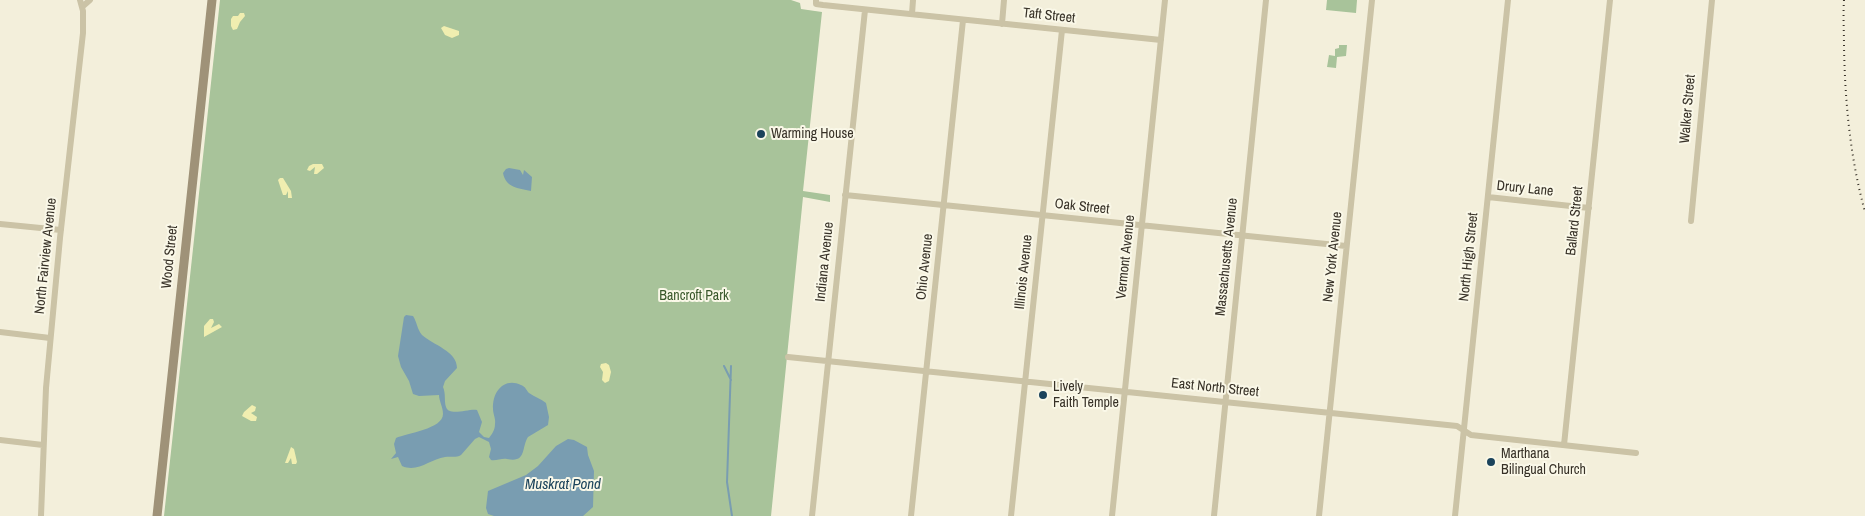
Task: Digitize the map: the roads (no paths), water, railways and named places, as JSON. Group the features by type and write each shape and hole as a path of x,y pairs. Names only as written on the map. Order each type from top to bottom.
{"street":[{"path":"81,4 90,0"},
{"name":"Wood Street","path":"157,516 212,0"},
{"path":"912,14 913,0"},
{"path":"1002,24 1004,0"},
{"name":"Vermont Avenue","path":"1112,516 1165,0"},
{"name":"Massachusetts Avenue","path":"1214,516 1266,0"},
{"name":"New York Avenue","path":"1318,516 1372,0"},
{"name":"North High Street","path":"1455,516 1508,0"},
{"name":"Ballard Street","path":"1564,445 1610,0"},
{"name":"Walker Street","path":"1690,220 1712,0"},
{"name":"Taft Street","path":"816,2 865,10 1161,40"},
{"name":"North Fairview Avenue","path":"41,516 45,403 50,338 83,34 81,4"},
{"name":"Indiana Avenue","path":"812,516 865,10"},
{"name":"Ohio Avenue","path":"911,516 963,20"},
{"name":"Illinois Avenue","path":"1011,516 1062,30"},
{"name":"Oak Street","path":"845,195 1346,246"},
{"name":"Drury Lane","path":"1488,197 1588,208"},
{"path":"0,224 61,230"},
{"path":"0,332 50,338"},
{"name":"East North Street","path":"788,357 1456,426 1471,435 1636,453"},
{"path":"0,440 43,445"}],"water":[{"path":"509,168 520,170 523,175 524,170 532,177 531,191 513,187 507,182 503,173"},
{"path":"406,315 413,316 422,335 453,357 457,368 445,381 443,387 446,407 448,410 455,412 477,410 482,422 479,432 484,437 489,438 494,430 493,403 497,392 504,385 515,383 521,385 529,393 546,403 549,417 548,425 528,437 521,457 513,460 491,460 489,457 491,449 489,442 479,437 461,455 440,458 419,467 408,468 402,466 398,457 391,459 396,453 394,444 396,438 431,427 441,419 443,414 439,395 419,396 413,394 409,381 401,367 398,356 404,317"},
{"name":"Muskrat Pond","path":"568,439 587,447 594,471 593,507 583,516 494,516 488,514 486,508 488,491 526,475 538,466 556,446"}],"waterway":[{"path":"724,366 731,380"},
{"path":"731,366 727,482 732,516"}],"railway":[{"path":"1844,0 1847,109 1852,150 1865,212"}],"place":[{"name":"Warming House","path":"761,134"},
{"name":"Lively Faith Temple","path":"1043,395"},
{"name":"Marthana Bilingual Church","path":"1491,462"}],"park label":[{"name":"Bancroft Park","path":"694,296"}]}
